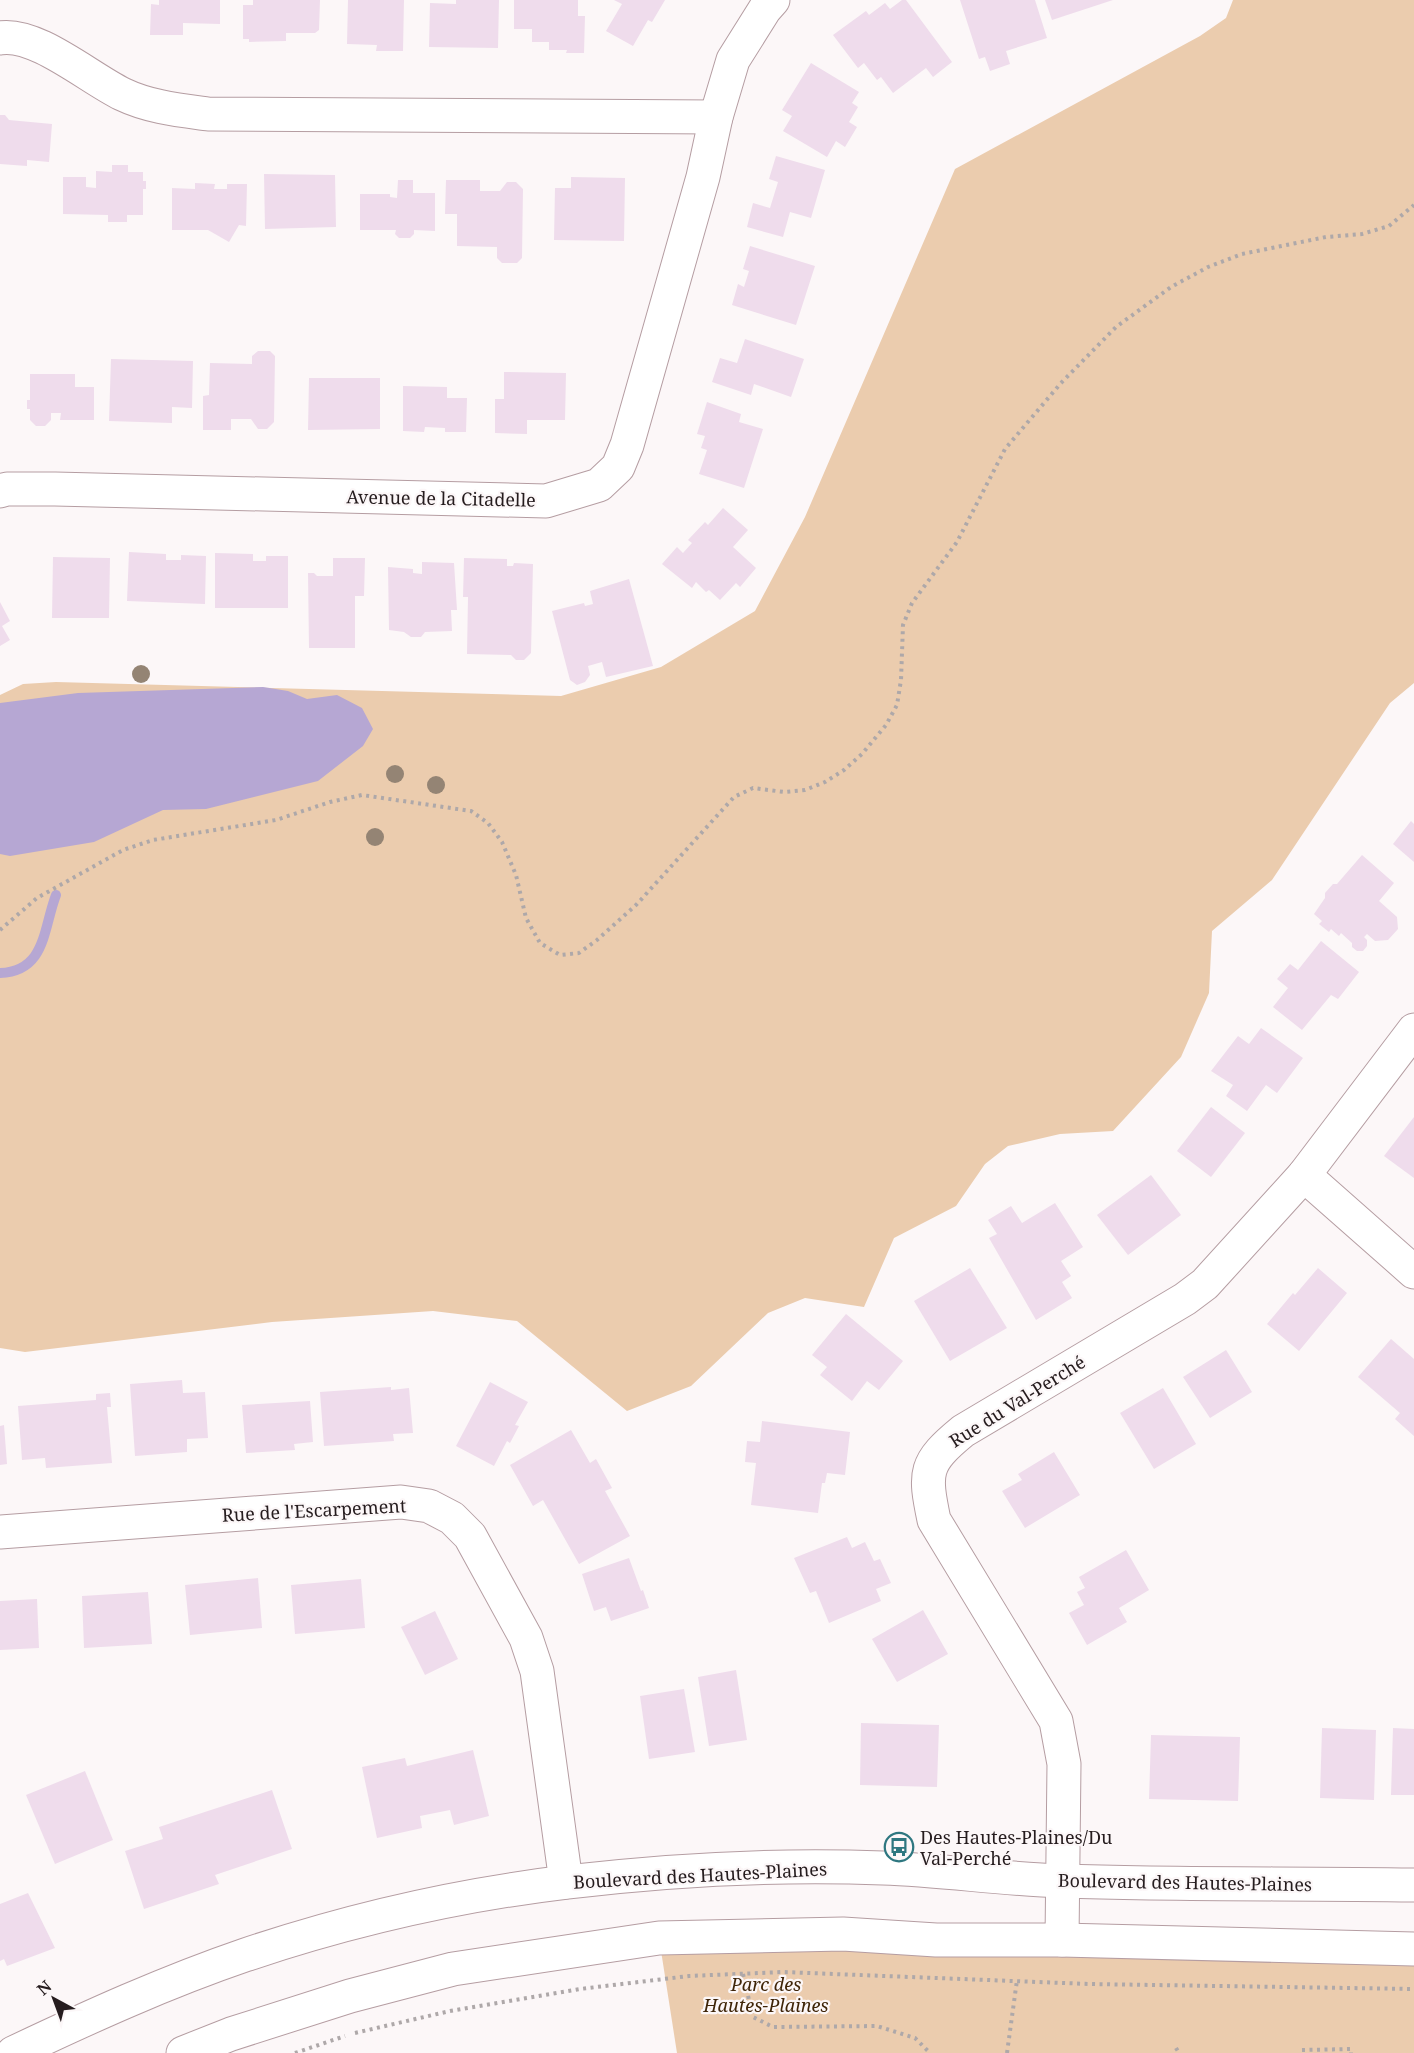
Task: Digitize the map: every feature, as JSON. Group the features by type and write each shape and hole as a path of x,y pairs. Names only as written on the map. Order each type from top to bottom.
{"street":[{"name":"Avenue de la Citadelle","path":"0,491 55,489 546,501 599,485 618,466 627,445 704,177 716,117 733,60 773,0"},
{"path":"0,38 8,37 42,47 122,94 161,108 208,114 716,117"},
{"name":"Rue du Val-Perché","path":"1062,1940 1064,1764 1056,1721 934,1520 929,1494 929,1468 944,1446 963,1431 1185,1299 1205,1284 1304,1175 1414,1030"},
{"path":"1304,1175 1414,1272"},
{"name":"Rue de l'Escarpement","path":"0,1532 401,1503 429,1506 452,1518 470,1536 526,1638 537,1671 566,1882"},
{"name":"Boulevard des Hautes-Plaines","path":"14,2053 61,2030 155,1990 245,1955 354,1923 472,1897 566,1882 654,1874 795,1867 885,1868 1062,1881 1414,1885"},
{"path":"183,2053 231,2034 350,1996 453,1969 659,1938 843,1934 936,1940 1062,1940 1414,1949"}],"path":[{"path":"0,930 37,898 123,850 153,840 276,820 330,802 362,795 471,810 488,824 502,842 516,875 526,918 540,943 560,955 579,953 637,904 735,797 753,788 784,792 805,790 825,782 844,770 862,754 886,725 897,705 901,680 903,625 912,603 957,542 1005,449 1061,383 1116,327 1171,287 1208,267 1242,254 1326,237 1362,234 1389,226 1414,205"},
{"path":"295,2053 357,2032 450,2011 580,1989 689,1976 794,1972 1089,1984 1414,1989"},
{"path":"743,1974 753,2017 773,2027 877,2026 915,2038 930,2053"},
{"path":"1006,2053 1017,1980"},
{"path":"1302,2050 1351,2049 1351,2053"}],"green space":[{"path":"1233,0 1414,0 1414,683 1390,703 1272,880 1212,931 1209,993 1181,1057 1113,1131 1060,1134 1008,1146 985,1164 956,1206 894,1238 864,1307 805,1298 768,1313 691,1386 627,1411 517,1321 433,1311 272,1322 25,1352 0,1348 0,695 23,684 56,682 561,696 661,667 755,611 805,517 955,169 1200,36 1226,18"},
{"name":"Parc des Hautes-Plaines","path":"659,1938 1414,1949 1414,2053 677,2053"}],"shaded area":[{"path":"263,687 288,691 307,699 337,695 362,708 373,729 363,746 318,781 206,809 163,810 94,842 10,856 0,854 0,703 78,693"}],"building":[{"path":"159,0 220,0 220,24 183,23 183,35 150,35 151,4 159,5"},
{"path":"253,0 320,0 319,30 315,33 286,33 286,41 249,42 249,39 243,39 243,5 253,5"},
{"path":"348,0 404,0 403,51 376,51 377,45 347,44"},
{"path":"456,0 499,0 498,48 429,47 430,3 456,4"},
{"path":"514,0 578,0 578,16 585,16 584,53 549,50 549,42 532,42 532,29 514,29"},
{"path":"614,0 665,0 652,22 648,20 633,46 606,31 622,4"},
{"path":"902,0 906,0 952,62 933,77 926,68 893,93 881,77 877,80 864,63 858,68 833,35 866,11 869,15 885,3 890,9"},
{"path":"960,0 1035,0 1047,38 1006,51 1010,64 990,71 985,57 979,59"},
{"path":"1045,0 1113,0 1052,20"},
{"path":"811,63 859,92 852,103 858,107 849,122 857,127 845,147 836,141 827,157 783,131 792,116 782,110"},
{"path":"0,115 5,115 9,120 52,124 49,162 27,160 27,166 0,164"},
{"path":"776,156 825,170 811,218 790,212 783,237 747,227 753,203 770,208 778,182 769,179"},
{"path":"112,165 128,165 128,172 143,172 146,189 143,189 143,215 127,215 127,222 108,222 108,215 63,214 63,177 86,177 86,187 96,188 96,171 112,172"},
{"path":"264,174 335,175 336,227 265,229"},
{"path":"571,177 625,178 624,241 554,240 555,188 571,188"},
{"path":"398,180 413,180 413,193 435,193 435,231 414,230 410,238 399,238 395,234 396,230 360,230 360,194 390,194 390,197 397,198"},
{"path":"446,180 480,180 480,191 500,191 507,182 516,182 523,189 522,258 517,263 502,263 497,258 497,247 457,246 457,214 445,214"},
{"path":"195,183 215,184 214,189 227,189 227,184 247,184 246,226 239,225 229,242 208,230 172,230 172,188 195,189"},
{"path":"750,246 815,266 796,325 732,305 738,284 744,287 749,271 743,269"},
{"path":"745,339 804,359 791,397 754,384 751,395 712,382 720,358 737,363"},
{"path":"258,351 270,351 275,356 274,422 267,429 258,429 251,419 231,419 231,430 203,430 203,396 209,395 210,363 252,364 252,356"},
{"path":"111,359 193,361 192,408 172,407 172,423 109,421"},
{"path":"504,372 566,373 565,420 527,420 527,434 495,433 495,399 504,399"},
{"path":"30,374 75,374 75,387 94,387 94,420 60,420 61,413 51,413 51,420 45,426 36,426 30,420 30,409 27,409 27,400 30,400"},
{"path":"309,378 380,378 380,429 308,430"},
{"path":"403,386 447,387 447,398 467,398 466,432 445,432 445,428 425,427 424,432 403,431"},
{"path":"707,402 741,414 739,422 763,429 744,488 699,474 707,450 701,448 705,436 697,434"},
{"path":"723,508 748,530 733,547 756,568 740,587 736,583 720,600 709,590 706,592 696,582 692,588 662,564 677,547 683,553 692,543 688,540 705,522 708,525"},
{"path":"129,552 166,554 166,560 181,560 181,555 206,556 205,604 127,601"},
{"path":"215,553 253,554 253,561 266,561 266,556 288,556 288,608 215,608"},
{"path":"53,557 110,558 109,618 52,618"},
{"path":"333,558 365,558 364,596 355,596 355,648 309,648 308,573 314,573 317,576 333,576"},
{"path":"464,558 507,559 507,566 513,566 514,563 533,564 531,653 524,660 516,660 511,655 467,654 468,597 463,597"},
{"path":"422,562 454,563 457,610 451,610 452,631 425,632 421,637 411,637 404,632 389,630 388,567 413,569 413,573 422,574"},
{"path":"629,579 653,666 606,677 602,662 588,666 590,675 585,682 577,685 570,680 552,611 584,603 585,606 593,604 590,591"},
{"path":"0,602 10,621 2,626 10,640 0,646"},
{"path":"1411,821 1414,824 1414,862 1393,844"},
{"path":"1362,855 1394,883 1379,901 1397,917 1398,929 1388,940 1375,941 1367,934 1364,937 1367,940 1367,946 1363,951 1357,951 1341,933 1339,936 1331,929 1329,932 1319,924 1322,921 1314,914 1325,898 1325,893 1333,884 1337,884"},
{"path":"1321,941 1359,972 1338,999 1331,995 1302,1030 1273,1007 1288,988 1277,979 1290,964 1298,970"},
{"path":"1261,1028 1303,1058 1277,1093 1266,1085 1247,1111 1226,1096 1233,1085 1211,1071 1238,1036 1249,1044"},
{"path":"1211,1107 1245,1133 1211,1177 1177,1151"},
{"path":"1414,1117 1414,1178 1384,1156"},
{"path":"1151,1175 1181,1215 1128,1255 1097,1215"},
{"path":"1055,1203 1083,1247 1061,1261 1071,1276 1062,1282 1072,1298 1036,1320 989,1238 997,1234 988,1220 1011,1206 1022,1223"},
{"path":"970,1268 1007,1328 950,1361 914,1301"},
{"path":"1318,1268 1347,1293 1299,1351 1267,1324"},
{"path":"846,1314 903,1361 879,1390 867,1381 852,1401 820,1375 827,1367 812,1355"},
{"path":"1391,1339 1414,1359 1414,1436 1395,1419 1400,1413 1358,1377"},
{"path":"1226,1350 1252,1392 1210,1418 1183,1377"},
{"path":"182,1380 183,1393 205,1392 208,1438 187,1439 187,1452 135,1456 130,1384"},
{"path":"490,1382 528,1402 515,1425 519,1426 510,1443 507,1441 494,1466 456,1446"},
{"path":"391,1387 391,1390 409,1388 413,1433 393,1434 394,1441 324,1446 320,1392"},
{"path":"1163,1388 1196,1444 1154,1469 1120,1413"},
{"path":"110,1393 111,1407 107,1407 112,1463 46,1468 45,1458 22,1460 18,1406 96,1400 96,1394"},
{"path":"310,1401 313,1442 294,1444 295,1450 246,1453 242,1405"},
{"path":"762,1421 850,1432 845,1475 827,1473 825,1483 822,1483 818,1513 751,1505 756,1463 745,1462 747,1441 760,1442"},
{"path":"4,1425 7,1464 0,1465 0,1426"},
{"path":"571,1430 590,1463 596,1459 612,1488 605,1491 630,1536 579,1564 543,1500 533,1506 510,1465"},
{"path":"1054,1452 1080,1495 1025,1528 1002,1491 1022,1480 1018,1474"},
{"path":"847,1537 852,1548 865,1542 874,1561 880,1559 891,1583 876,1589 881,1601 829,1623 816,1591 810,1593 794,1558"},
{"path":"1126,1550 1149,1590 1119,1608 1127,1622 1087,1645 1069,1613 1084,1605 1077,1592 1085,1588 1079,1577"},
{"path":"629,1558 649,1608 611,1621 606,1607 594,1611 582,1574"},
{"path":"258,1578 262,1628 190,1635 185,1585"},
{"path":"361,1579 365,1628 295,1634 291,1585"},
{"path":"148,1592 152,1644 84,1648 82,1596"},
{"path":"37,1599 39,1648 0,1650 0,1601"},
{"path":"923,1610 948,1654 897,1682 872,1639"},
{"path":"435,1611 458,1659 425,1675 401,1627"},
{"path":"736,1670 747,1740 709,1746 698,1677"},
{"path":"684,1689 695,1752 649,1759 640,1696"},
{"path":"861,1723 939,1725 937,1787 860,1785"},
{"path":"1322,1728 1376,1730 1374,1800 1320,1798"},
{"path":"1393,1728 1414,1729 1414,1795 1391,1795"},
{"path":"1151,1735 1240,1737 1238,1801 1149,1799"},
{"path":"473,1750 489,1816 454,1825 450,1810 420,1816 422,1828 377,1838 362,1767 405,1758 407,1766"},
{"path":"85,1771 113,1840 55,1864 26,1795"},
{"path":"272,1790 292,1849 215,1875 219,1884 144,1909 125,1851 163,1839 159,1827"},
{"path":"28,1893 55,1948 7,1966 4,1959 0,1961 0,1904"}],"waterway":[{"path":"0,973 26,965 35,956 45,934 56,895"}],"place":[{"name":"Des Hautes-Plaines/Du Val-Perché","path":"899,1847"}]}
